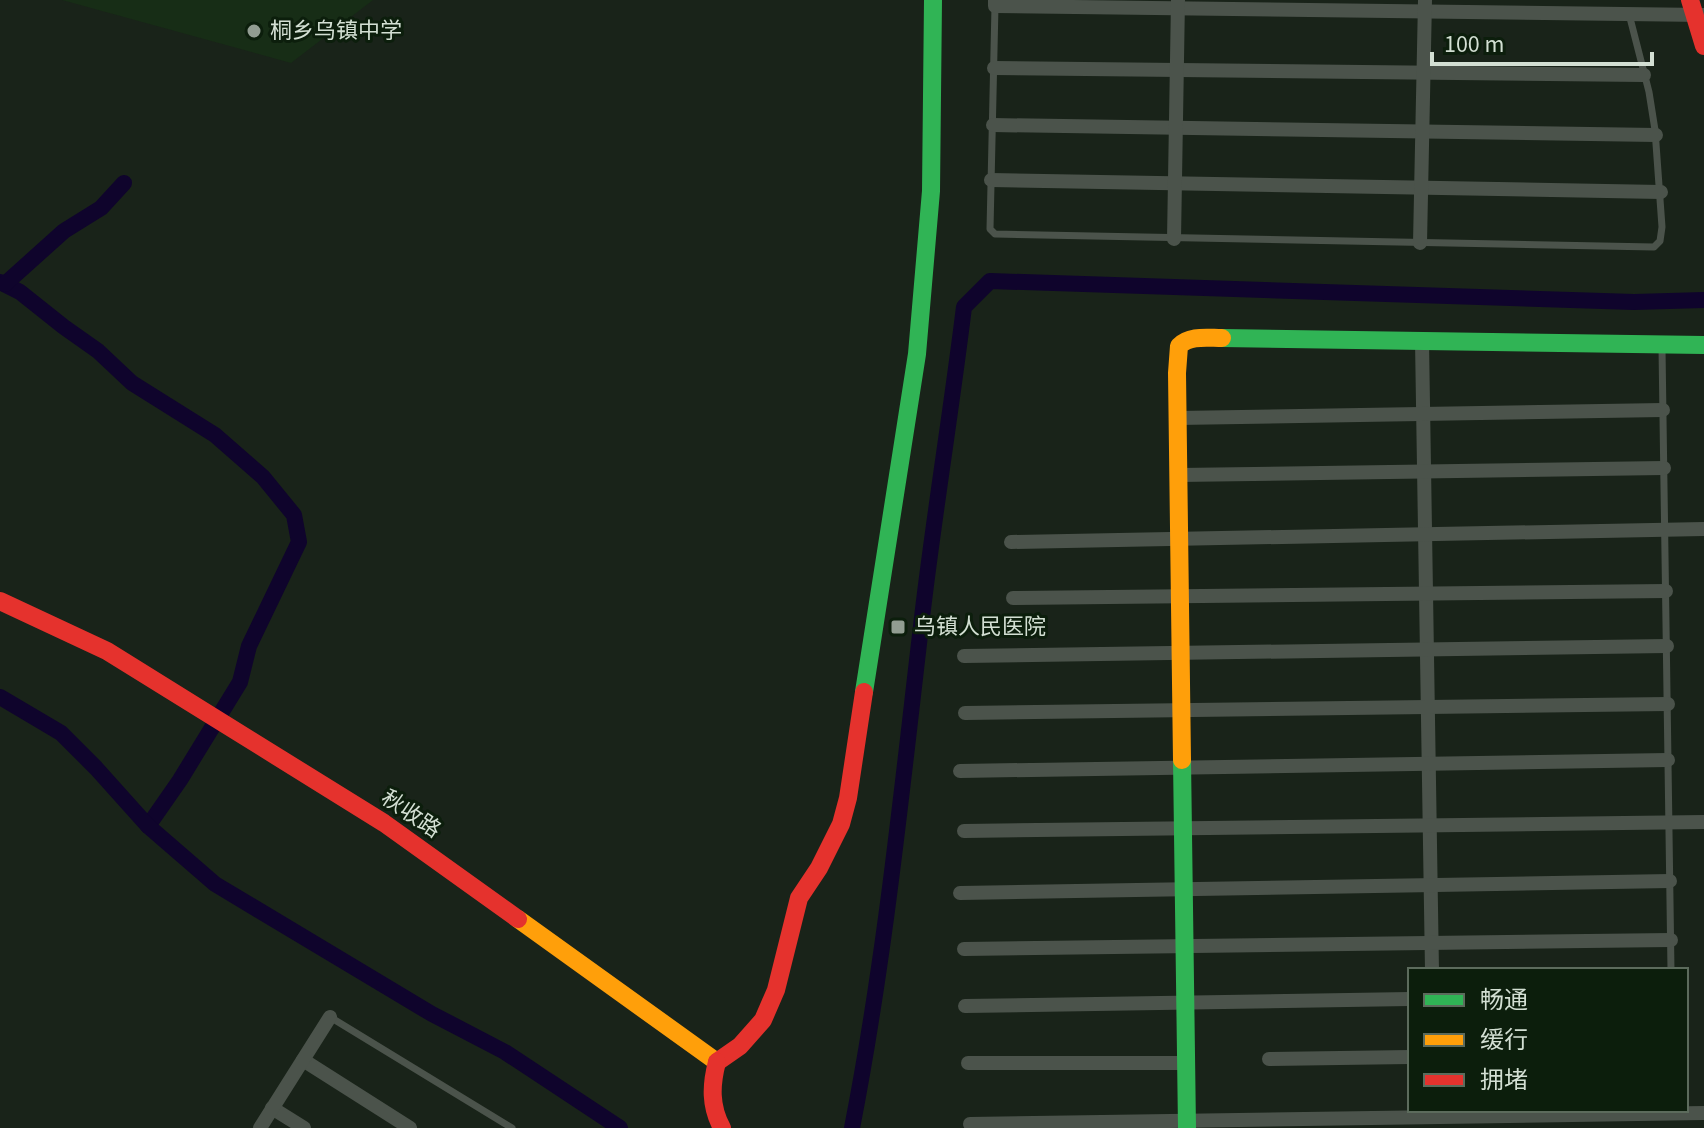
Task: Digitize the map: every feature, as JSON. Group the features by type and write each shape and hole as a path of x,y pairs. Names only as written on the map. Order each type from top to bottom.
{"street":[{"path":"722,1128 717,1120 711,1088 717,1062 740,1046 763,1020 776,990 799,898 819,868 841,824 848,798 917,354 931,191 933,0"},
{"path":"995,3 1425,6 1629,14 1696,10 1704,46"},
{"path":"1174,239 1178,4"},
{"path":"1420,243 1425,6"},
{"path":"994,68 1644,75"},
{"path":"993,125 1656,135"},
{"path":"991,180 1661,192"},
{"path":"1187,1124 1179,346 1185,340 1194,338 1704,345"},
{"path":"1422,341 1432,968"},
{"path":"1178,418 1663,410"},
{"path":"1179,475 1664,468"},
{"path":"1011,542 1704,529"},
{"path":"1013,598 1666,591"},
{"name":"秋收路","path":"0,601 107,651 384,823 717,1062"},
{"path":"964,656 1667,646"},
{"path":"965,713 1668,704"},
{"path":"960,771 1668,760"},
{"path":"964,831 1704,822"},
{"path":"960,893 1670,881"},
{"path":"964,949 1671,940"},
{"path":"965,1006 1408,999"},
{"path":"260,1128 330,1017"},
{"path":"1269,1059 1408,1057"},
{"path":"303,1060 410,1128"},
{"path":"968,1063 1187,1063"},
{"path":"272,1108 304,1128"},
{"path":"970,1124 1673,1117 1704,1113"}],"lane":[{"path":"995,3 990,229 995,234 1654,247 1660,241 1662,227 1656,135 1629,14"},
{"path":"1662,344 1671,968"},
{"path":"330,1017 512,1128"}],"shaded area":[{"name":"桐乡乌镇中学","path":"62,0 373,0 291,63"}],"waterway":[{"path":"5,284 64,231 101,208 124,183"},
{"path":"852,1128 884,931 964,307 990,281 1634,302 1704,300"},
{"path":"0,282 20,292 98,351 132,383 215,435 263,477 294,515 299,542 249,646 240,682 148,826"},
{"path":"0,697 61,733 148,826 215,884 432,1014 505,1052 620,1128"}],"traffic: fast":[{"path":"864,692 917,354 931,191 933,0"},
{"path":"1222,338 1704,345"},
{"path":"1182,760 1187,1128"}],"traffic: slow":[{"path":"1182,760 1179,346 1193,339 1222,338"},
{"path":"518,919 717,1062"}],"traffic: jam":[{"path":"1690,0 1704,46"},
{"path":"0,601 107,651 384,823 518,919"},
{"path":"717,1062 740,1046 763,1020 776,990 799,898 819,868 841,824 848,798 864,692"},
{"path":"717,1062 713,1095 715,1112 722,1128"}],"place":[{"name":"桐乡乌镇中学","path":"254,31"},
{"name":"乌镇人民医院","path":"898,627"}]}
